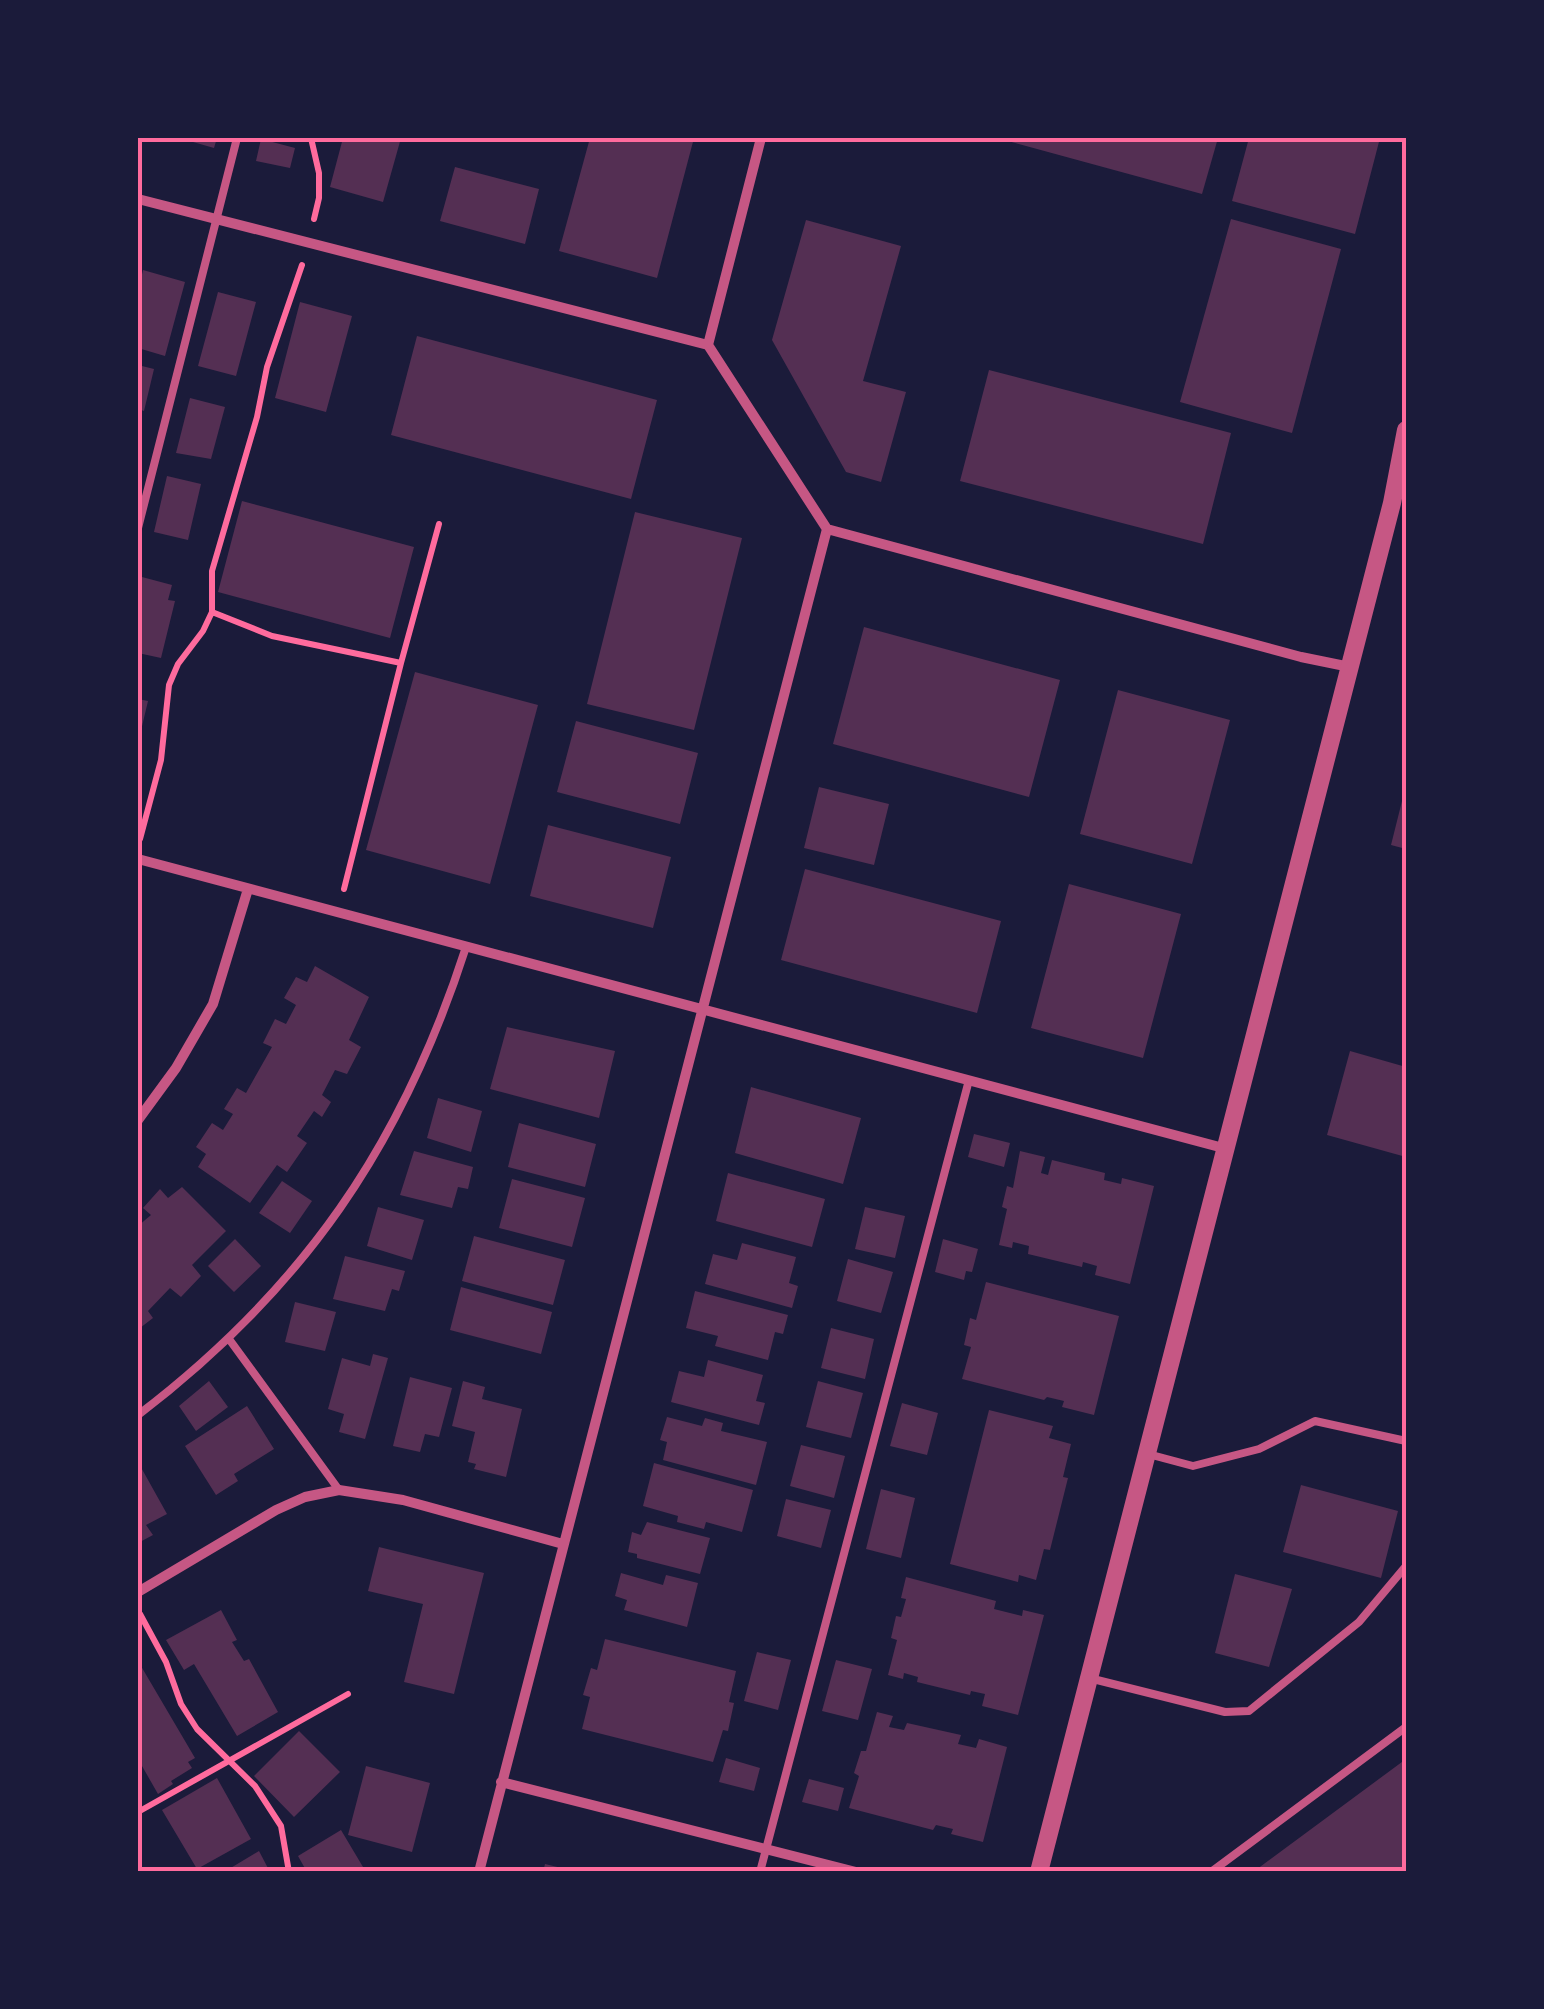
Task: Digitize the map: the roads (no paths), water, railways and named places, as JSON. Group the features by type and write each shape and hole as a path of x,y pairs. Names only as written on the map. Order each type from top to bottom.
{"street":[{"path":"708,345 761,138"},
{"path":"138,199 708,345 827,529 1350,667"},
{"path":"1039,1872 1350,667 1406,430"},
{"path":"478,1872 827,529"},
{"path":"138,859 1227,1149"},
{"path":"138,1120 176,1068 214,1004 248,890"},
{"path":"138,1592 276,1510 305,1497 339,1490 403,1500 563,1544"},
{"path":"501,1782 856,1872"}],"lane":[{"path":"138,528 236,138"},
{"path":"138,1416 230,1339 311,1251 363,1176 426,1058 466,947"},
{"path":"760,1872 968,1080"},
{"path":"230,1339 339,1490"},
{"path":"1148,1454 1193,1466 1258,1449 1314,1421 1406,1441"},
{"path":"1089,1678 1226,1712 1249,1712 1359,1622 1406,1566"},
{"path":"1211,1872 1406,1727"}]}
